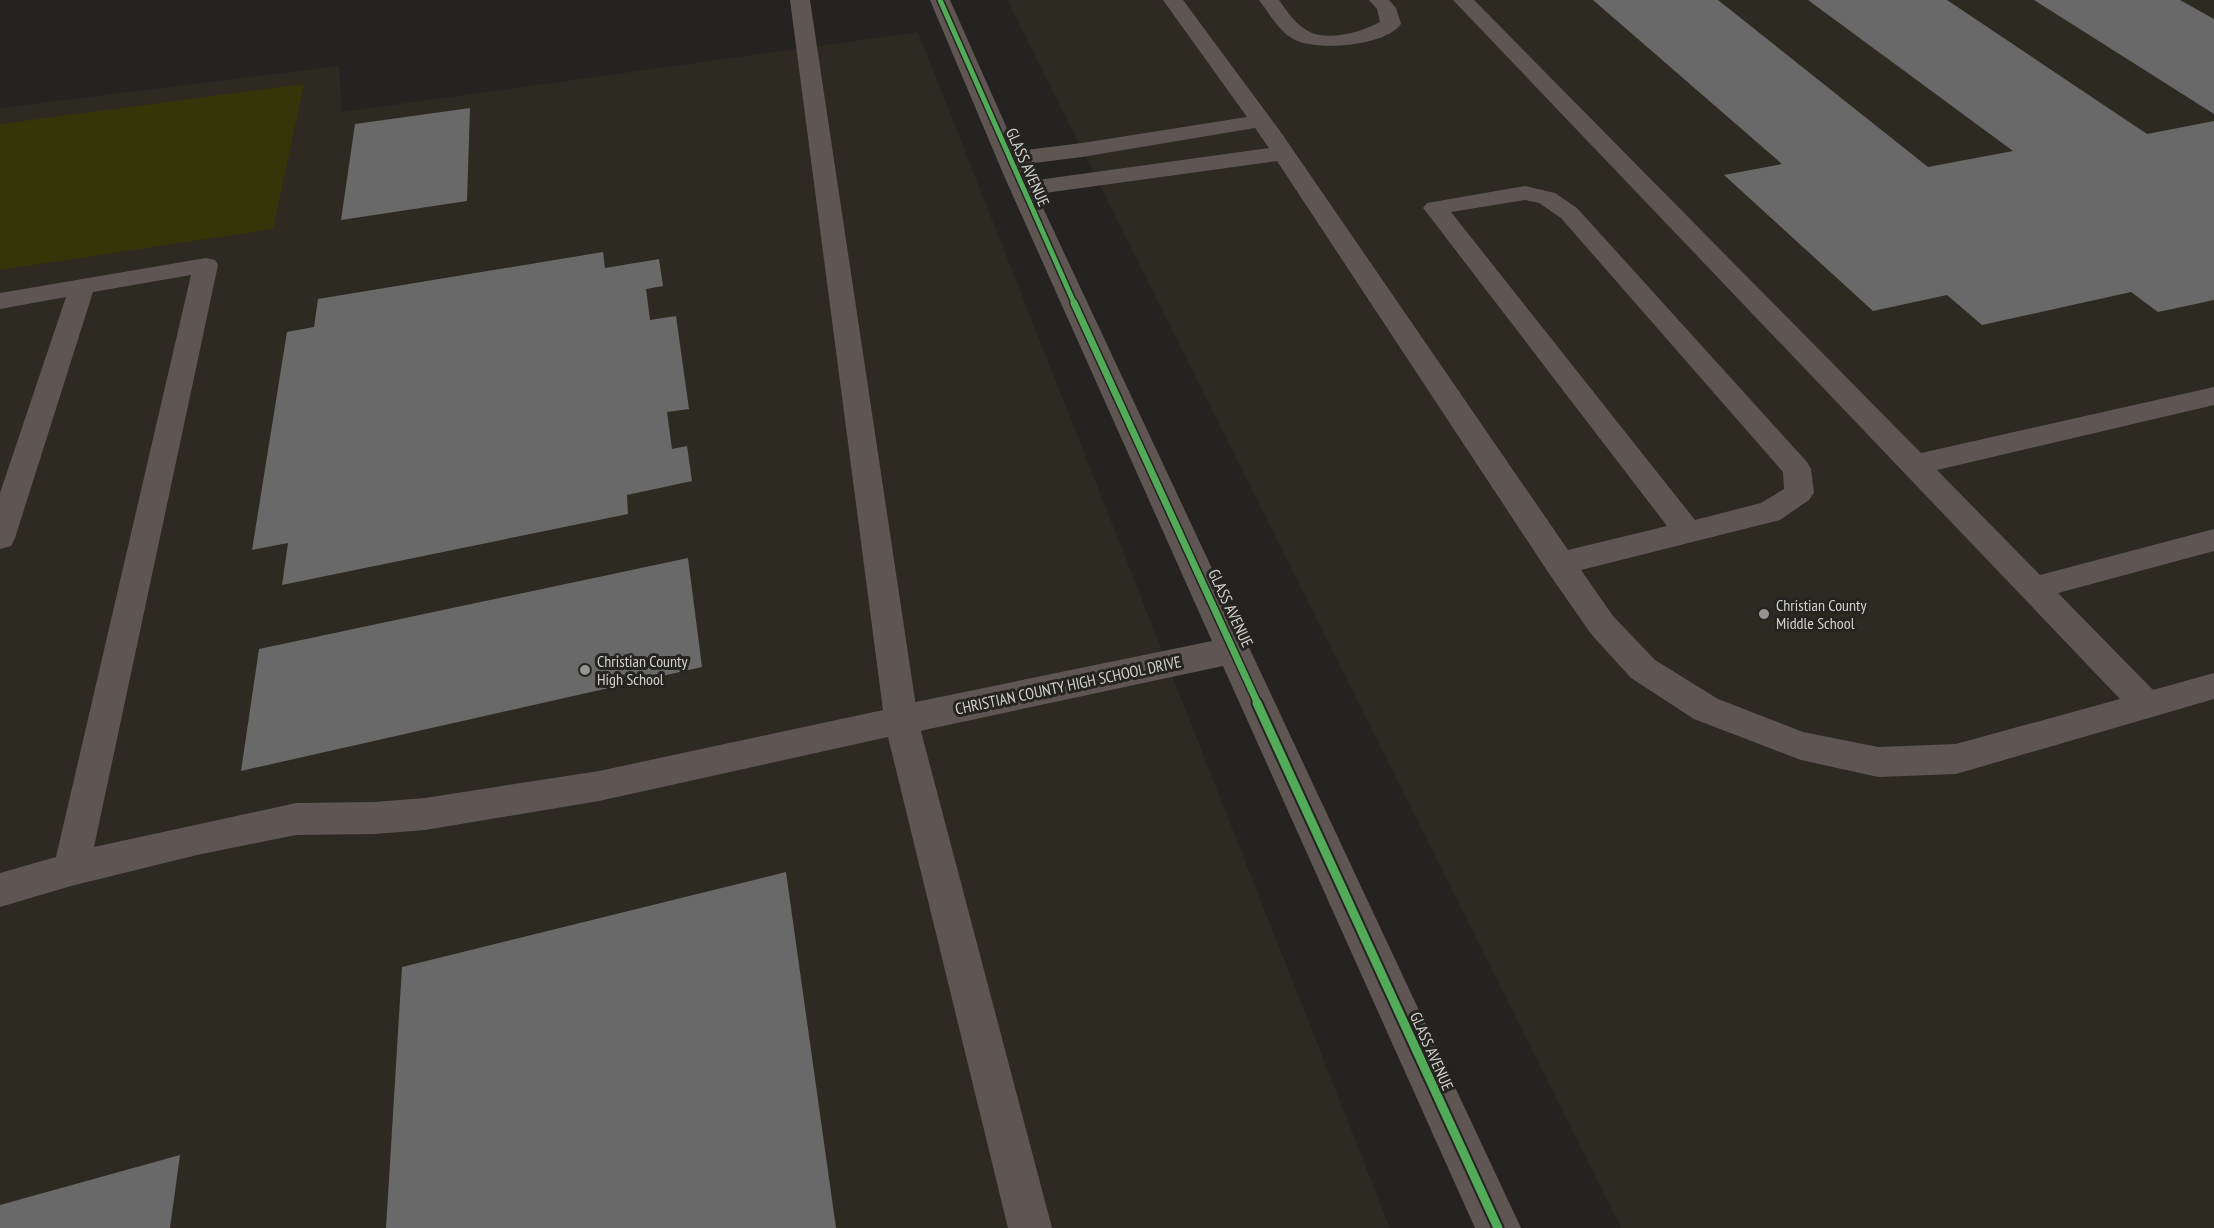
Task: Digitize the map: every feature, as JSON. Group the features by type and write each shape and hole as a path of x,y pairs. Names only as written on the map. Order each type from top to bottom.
{"street":[{"name":"GLASS AVENUE","path":"940,0 1009,159 1498,1228"},
{"name":"CHRISTIAN COUNTY HIGH SCHOOL DRIVE","path":"901,720 1235,650"}],"lane":[{"path":"800,0 901,720 1030,1228"},
{"path":"1173,0 1283,153 1559,564 1602,625 1643,669 1706,709 1801,746 1878,762 1956,759 2214,686"},
{"path":"1269,0 1286,22 1301,36 1319,40 1349,38 1378,32 1391,24 1386,8 1379,0"},
{"path":"1463,0 2147,705"},
{"path":"1009,159 1082,150 1261,121"},
{"path":"1023,189 1283,153"},
{"path":"1559,564 1770,512 1799,494 1797,469 1569,213 1547,198 1525,193 1435,208 1688,532"},
{"path":"0,301 206,265 71,869"},
{"path":"0,538 82,286"},
{"path":"1914,465 2214,396"},
{"path":"2034,588 2214,540"},
{"path":"0,890 71,869 196,839 296,819 374,818 424,814 599,786 901,720"}],"shaded area":[{"name":"Christian County Middle School","path":"1007,0 2214,0 2214,1228 1621,1228"},
{"name":"Christian County High School","path":"918,32 1390,1228 0,1228 0,108 339,66 342,112"},
{"path":"304,84 273,229 0,270 0,124"}],"building":[{"path":"1593,0 1718,0 1928,167 2013,151 1808,0 1947,0 2147,134 2214,121 2214,300 2158,312 2131,292 1982,325 1947,295 1873,311 1724,175 1782,164"},
{"path":"2034,0 2180,0 2214,19 2214,114"},
{"path":"470,108 467,201 341,220 355,124"},
{"path":"603,252 605,268 659,259 663,286 646,289 650,320 676,316 689,409 667,412 672,449 687,446 692,481 627,495 628,514 282,585 288,543 252,550 287,332 314,327 318,299"},
{"path":"688,558 702,667 241,771 259,649"},
{"path":"786,872 836,1228 386,1228 402,967"},
{"path":"180,1155 170,1228 0,1228 0,1205"}],"cycle path":[{"path":"940,0 1017,178 1498,1228"}],"place":[{"name":"Christian County Middle School","path":"1764,614"},
{"name":"Christian County High School","path":"585,670"}]}
